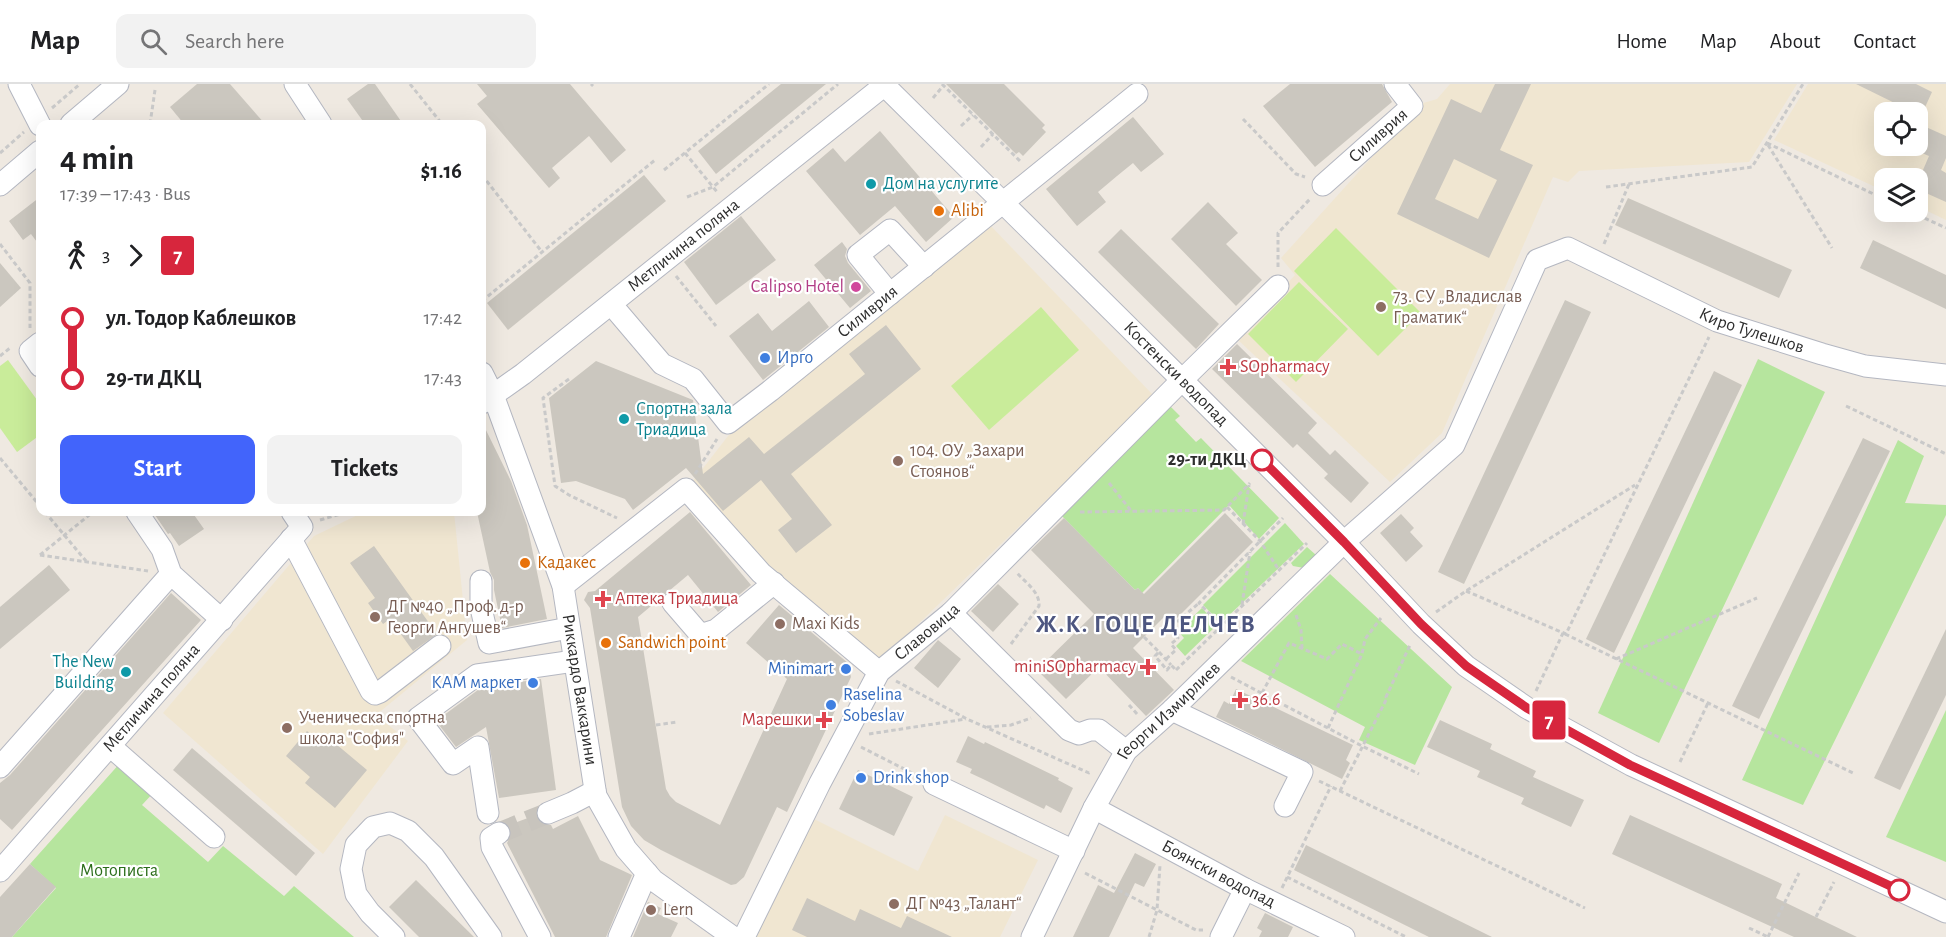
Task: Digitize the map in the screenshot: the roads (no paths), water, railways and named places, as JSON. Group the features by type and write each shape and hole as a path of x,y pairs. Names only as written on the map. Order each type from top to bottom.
{"street":[{"path":"19,84 37,120"},
{"path":"76,120 118,84"},
{"path":"295,84 318,120"},
{"name":"Костенски водопад","path":"884,84 1344,542 1421,624 1466,666 1527,708 1630,765 1946,912"},
{"name":"Метличина поляна","path":"487,399 523,374 884,84"},
{"name":"Силиврия","path":"1323,185 1412,106 1395,84"},
{"name":"Силиврия","path":"611,304 662,364 693,379 728,423 1137,94"},
{"path":"0,185 36,154"},
{"path":"890,294 858,255 890,230 924,267"},
{"name":"Киро Тулешков","path":"1569,248 1717,321 1865,366 1946,375"},
{"name":"Георги Измирлиев","path":"1032,937 1094,808 1126,751 1172,710 1344,542 1454,445 1537,260 1569,248"},
{"name":"Славовица","path":"744,937 879,672 951,613 1278,286"},
{"name":"Риккардо Ваккарини","path":"487,399 563,586 596,796 626,849 653,880 733,937"},
{"path":"563,586 686,489 761,573 879,672"},
{"path":"140,516 162,549 171,574 222,620"},
{"path":"295,526 371,691 380,692 440,646"},
{"name":"Метличина поляна","path":"0,869 222,620 295,526"},
{"path":"0,767 171,574"},
{"path":"481,581 481,608 489,643 569,628"},
{"path":"673,603 698,632 710,633 774,583"},
{"path":"951,613 1073,733 1100,730 1126,751"},
{"path":"488,813 478,747 453,764 418,718 477,675 574,661"},
{"path":"1004,664 1027,670 1088,731"},
{"path":"1172,710 1302,772 1284,806"},
{"path":"110,746 214,837"},
{"path":"934,784 1070,858"},
{"path":"548,813 595,790"},
{"name":"Боянски водопад","path":"1094,808 1245,889 1344,937"},
{"path":"394,937 370,913 356,894 351,869 356,845 373,827 390,823 408,831 434,857 491,937"},
{"path":"499,833 491,838 492,847 540,937"},
{"path":"619,937 647,873"},
{"path":"1223,934 1245,889"}],"tunnel":[{"path":"499,833 548,813"}],"place":[{"name":"Дом на услугите","path":"871,184"},
{"name":"Alibi","path":"939,211"},
{"name":"Calipso Hotel","path":"856,287"},
{"name":"73. СУ „Владислав Граматик“","path":"1381,307"},
{"name":"Ирго","path":"765,358"},
{"name":"SOpharmacy","path":"1228,367"},
{"name":"Спортна зала Триадица","path":"624,419"},
{"name":"29-ти ДКЦ","path":"1262,460"},
{"name":"104. ОУ „Захари Стоянов“","path":"898,461"},
{"name":"Кадакес","path":"525,563"},
{"name":"Аптека Триадица","path":"603,599"},
{"name":"ДГ №40 „Проф. д-р Георги Ангушев“","path":"375,617"},
{"name":"Maxi Kids","path":"780,624"},
{"name":"Sandwich point","path":"606,643"},
{"name":"miniSOpharmacy","path":"1148,667"},
{"name":"Minimart","path":"846,669"},
{"name":"The New Building","path":"126,672"},
{"name":"КАМ маркет","path":"533,683"},
{"name":"36.6","path":"1240,700"},
{"name":"Raselina Sobeslav","path":"831,705"},
{"name":"Марешки","path":"824,720"},
{"name":"Ученическа спортна школа \"София\"","path":"287,728"},
{"name":"Drink shop","path":"861,778"},
{"name":"ДГ №43 „Талант“","path":"894,904"},
{"name":"Lern","path":"651,910"}],"district":[{"name":"Ж.К. ГОЦЕ ДЕЛЧЕВ","path":"1146,625"}],"park label":[{"name":"Мотописта","path":"119,871"}]}
